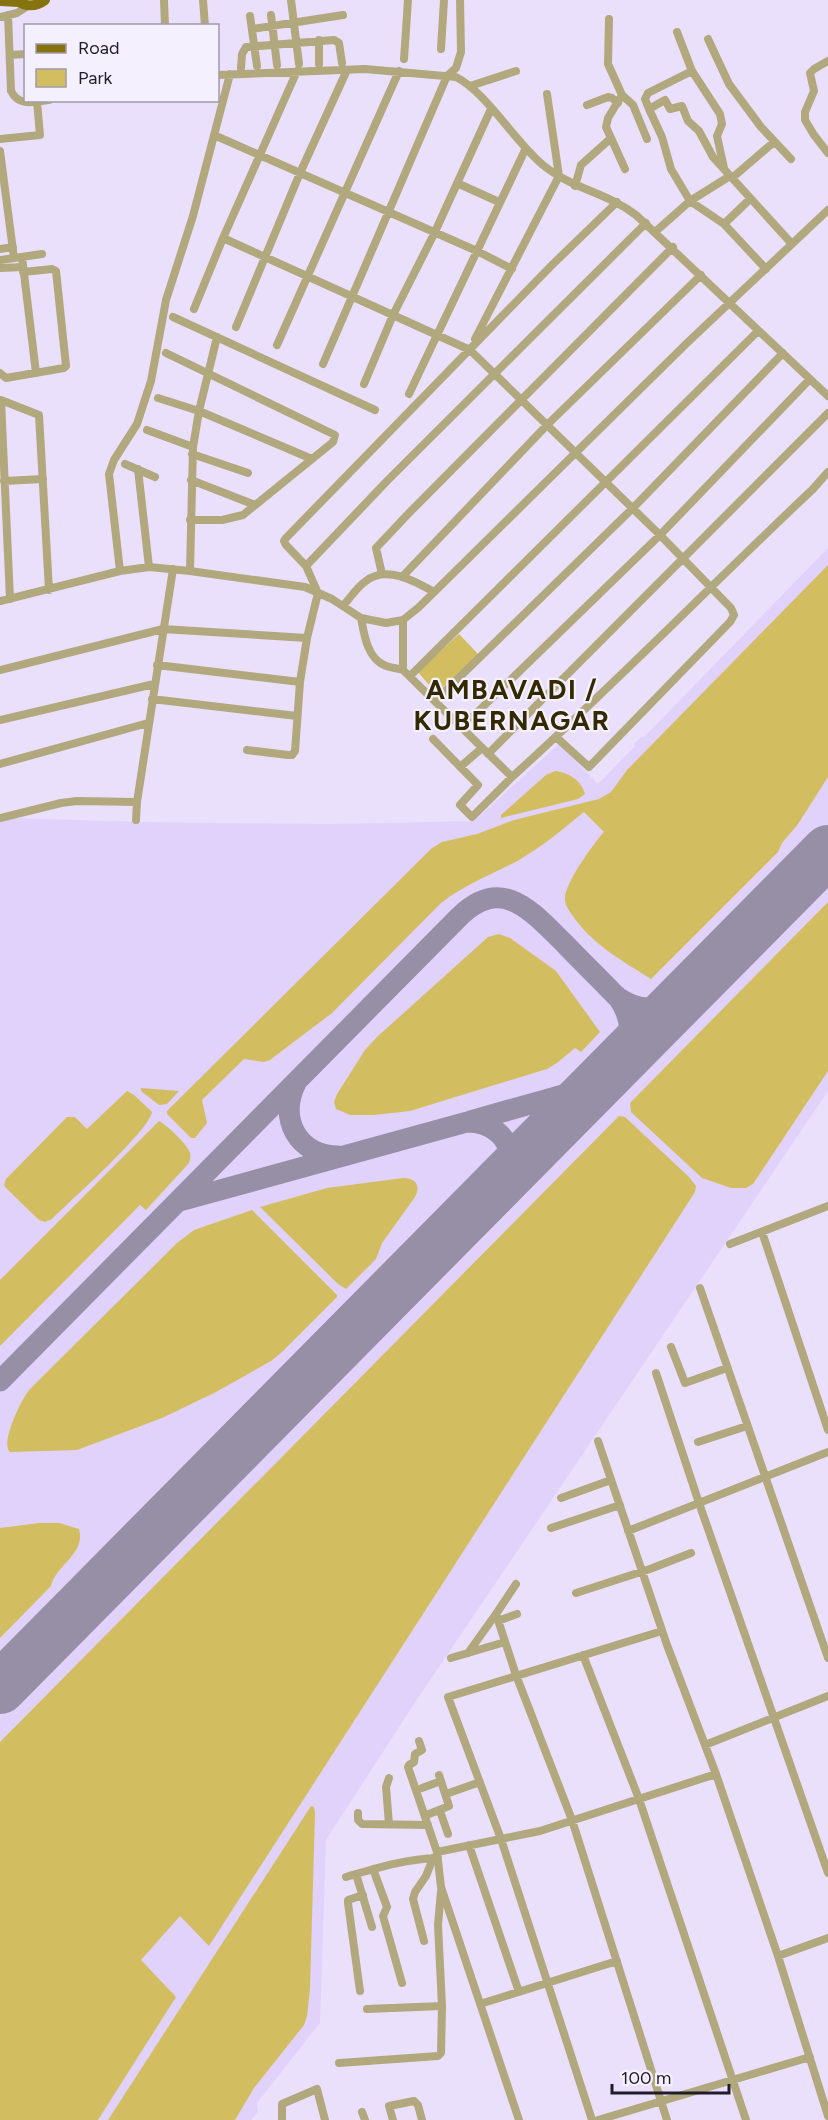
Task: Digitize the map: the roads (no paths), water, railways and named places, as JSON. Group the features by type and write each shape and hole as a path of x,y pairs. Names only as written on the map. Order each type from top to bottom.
{"main road":[{"path":"0,1 21,3 47,1"}],"street":[{"path":"164,0 165,24"},
{"path":"204,0 206,24"},
{"path":"194,309 258,154 298,67 291,0"},
{"path":"404,59 408,0"},
{"path":"441,49 444,0"},
{"path":"323,364 447,76 456,68 460,52 460,0"},
{"path":"0,140 40,135 37,102 24,103 14,97 11,91 4,16 17,13 21,3"},
{"path":"271,15 277,65"},
{"path":"252,29 343,15"},
{"path":"250,16 257,66"},
{"path":"609,20 608,64 620,99"},
{"path":"677,32 692,71 720,114 722,124 717,136 729,174"},
{"path":"708,39 729,84 774,142 791,159"},
{"path":"319,40 319,64"},
{"path":"236,327 344,67 338,41 319,40 254,46 243,50 241,68"},
{"path":"9,54 24,54"},
{"path":"828,61 810,73 814,94 804,115 808,126 828,153"},
{"path":"219,75 298,67 344,67 456,77 470,86 545,166 575,186 600,193 617,202 646,223 828,396"},
{"path":"470,86 516,70"},
{"path":"277,345 399,71"},
{"path":"692,71 648,93 645,99 662,137 671,169 690,201 724,224 766,269"},
{"path":"120,570 109,474 114,460 137,424 151,381 166,300 193,216 230,74"},
{"path":"470,350 559,176 546,94"},
{"path":"587,105 610,97 633,105 647,139"},
{"path":"620,99 606,122 606,130 625,169"},
{"path":"649,109 665,100 670,109 682,106 687,121 699,131 713,157 792,244"},
{"path":"364,384 393,315 434,234 491,109"},
{"path":"214,135 513,269"},
{"path":"575,186 581,165 610,139"},
{"path":"655,232 690,201 774,142"},
{"path":"409,394 526,148"},
{"path":"0,151 4,213 13,247 23,270 36,373"},
{"path":"457,183 500,202"},
{"path":"724,224 750,199"},
{"path":"247,750 292,755 295,751 300,682 307,638 318,593 306,566 286,545 284,541 286,538 551,266 617,202"},
{"path":"0,601 120,570 149,567 173,568 305,587 361,618 386,623 404,620 828,210"},
{"path":"306,566 494,373 646,223"},
{"path":"223,238 470,350 606,481 731,608 734,615 730,622 590,767 556,737"},
{"path":"0,249 13,247"},
{"path":"381,574 376,549 673,248"},
{"path":"0,260 42,254"},
{"path":"0,268 52,269 57,274 66,366 6,378 0,373"},
{"path":"402,577 548,425 701,275"},
{"path":"173,317 375,410"},
{"path":"407,673 758,330"},
{"path":"190,571 193,450 199,411 217,337"},
{"path":"166,353 335,435 333,442 243,515 234,518 190,520"},
{"path":"435,701 633,508 783,353"},
{"path":"462,728 660,535 810,379"},
{"path":"158,398 199,411 312,459"},
{"path":"10,599 1,400 39,415 49,590"},
{"path":"460,767 485,751 828,413"},
{"path":"147,430 248,473"},
{"path":"125,464 155,477"},
{"path":"138,469 149,567"},
{"path":"433,739 478,785 460,805 472,817 828,472"},
{"path":"4,481 43,479"},
{"path":"191,480 255,505"},
{"path":"136,820 136,802 173,568"},
{"path":"343,606 366,580 381,574 402,577 434,592"},
{"path":"361,618 372,654 382,664 407,673 512,777"},
{"path":"404,620 407,673"},
{"path":"0,670 163,629 307,638"},
{"path":"157,665 300,682"},
{"path":"0,720 154,684"},
{"path":"152,699 297,716"},
{"path":"0,764 148,723"},
{"path":"0,818 77,801 136,802"},
{"path":"730,1244 828,1206"},
{"path":"762,1232 828,1430"},
{"path":"700,1288 828,1658"},
{"path":"671,1347 684,1383 727,1368"},
{"path":"656,1373 828,1873"},
{"path":"698,1442 747,1426"},
{"path":"598,1441 662,1631 716,1774 778,1956 828,2116"},
{"path":"628,1531 828,1452"},
{"path":"561,1498 611,1480"},
{"path":"551,1528 620,1505"},
{"path":"576,1593 691,1553"},
{"path":"468,1653 497,1617 516,1584"},
{"path":"497,1617 518,1614"},
{"path":"497,1617 516,1675 572,1820 667,2120"},
{"path":"592,2120 501,1839 448,1697 662,1631"},
{"path":"451,1658 505,1642"},
{"path":"583,1655 639,1799 746,2120"},
{"path":"705,1745 828,1696"},
{"path":"419,1741 422,1750 414,1755 414,1762 408,1766 428,1825 441,1887 519,2120"},
{"path":"346,1877 436,1856 469,1845 540,1831 716,1774"},
{"path":"388,1778 386,1787 389,1824"},
{"path":"422,1788 440,1778 446,1794 449,1806 429,1814"},
{"path":"446,1794 480,1782"},
{"path":"440,1811 448,1834"},
{"path":"358,1813 359,1823 428,1825"},
{"path":"469,1845 519,1992"},
{"path":"424,1941 413,1899 436,1856"},
{"path":"373,1869 387,1907 383,1916 402,1983"},
{"path":"356,1874 372,1927"},
{"path":"339,2063 438,2056 441,2053 442,2006 438,1925 441,1887"},
{"path":"360,1991 348,1900 363,1895"},
{"path":"778,1956 828,1938"},
{"path":"480,2004 617,1961"},
{"path":"367,2009 442,2006"},
{"path":"598,2120 810,2057"},
{"path":"282,2120 282,2104 317,2090 325,2120"},
{"path":"393,2120 389,2106 414,2101 418,2105 422,2120"}],"district":[{"name":"AMBAVADI / KUBERNAGAR","path":"512,706"}]}
